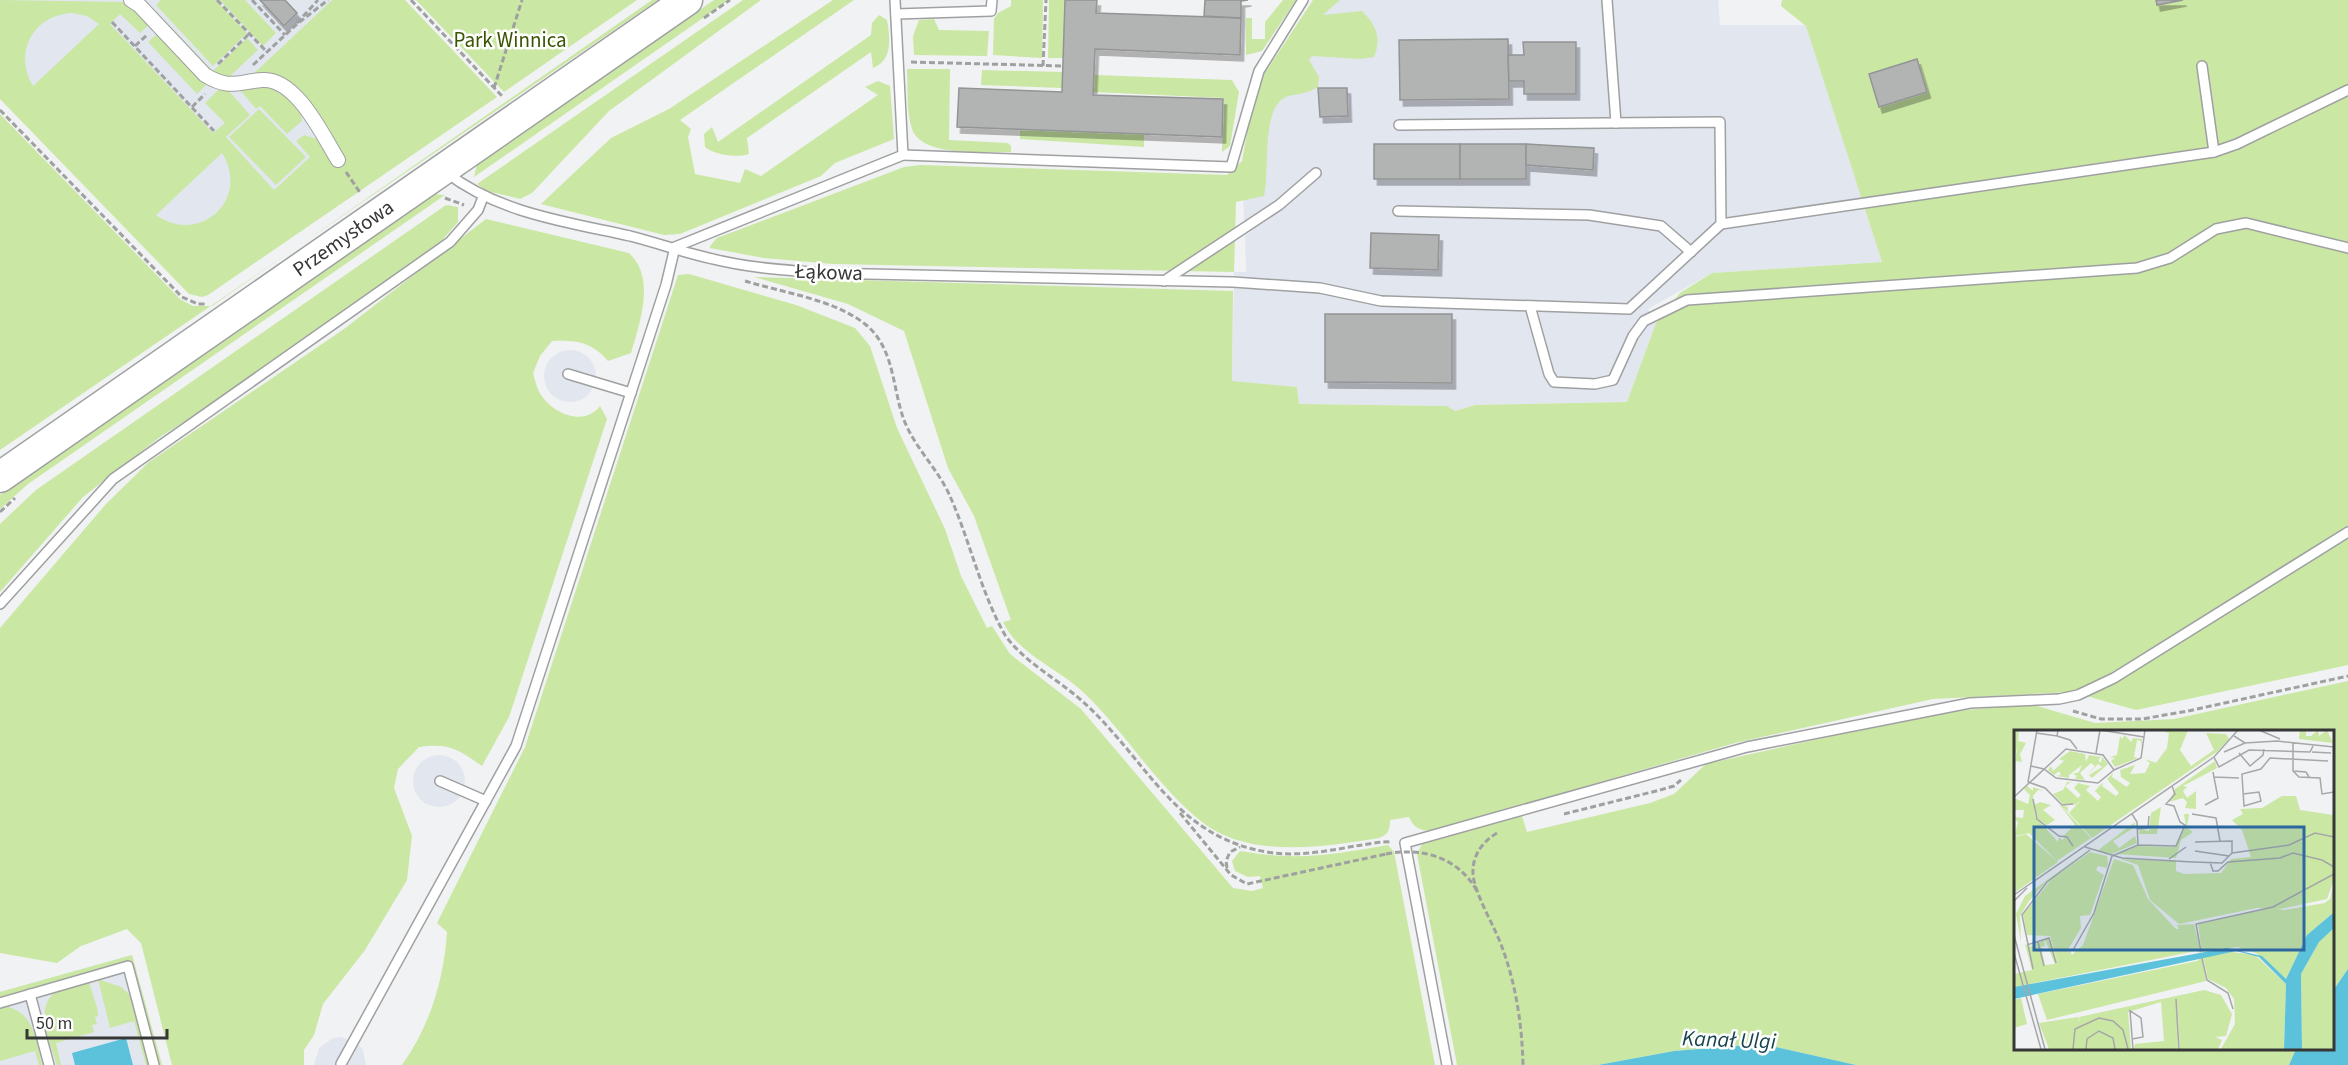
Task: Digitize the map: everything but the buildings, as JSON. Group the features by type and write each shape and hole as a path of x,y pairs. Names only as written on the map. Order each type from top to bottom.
{"main road":[{"name":"Przemysłowa","path":"0,477 443,184 687,0"}],"street":[{"path":"131,0 139,5 205,75 215,81 226,85 266,80 284,85 303,105 338,160"}],"lane":[{"path":"895,0 903,155"},
{"path":"952,0 952,11"},
{"path":"896,14 991,11 992,0"},
{"path":"341,1064 516,746 666,285 675,247 903,155 1231,166 1259,71 1303,0"},
{"path":"1607,0 1616,123"},
{"path":"2202,66 2214,152"},
{"path":"1399,125 1720,122 1721,224 2214,152 2237,144 2348,90"},
{"path":"1163,282 1279,206 1316,173"},
{"name":"Łąkowa","path":"443,184 466,188 527,212 675,247 712,259 788,270 1163,282 1233,282 1320,288 1381,301 1530,306 1629,309 1721,224"},
{"path":"0,604 113,479 450,242 478,210 483,196"},
{"path":"1398,211 1588,215 1661,226 1691,252"},
{"path":"1530,306 1549,374 1554,382 1595,384 1613,380 1633,336 1644,321 1687,300 2137,268 2170,258 2216,229 2246,223 2348,248"},
{"path":"568,374 631,393"},
{"path":"1447,1065 1405,843 1747,747 1970,703 2037,701 2078,695 2114,678 2348,532"},
{"path":"440,781 486,801"},
{"path":"0,1003 128,966 154,1065"},
{"path":"30,994 49,1065"}],"path":[{"path":"218,0 267,51 328,0"},
{"path":"252,0 285,35"},
{"path":"297,24 318,0"},
{"path":"411,0 503,98 513,94"},
{"path":"494,87 522,0"},
{"path":"1043,66 1046,0"},
{"path":"112,22 214,131"},
{"path":"213,68 249,34"},
{"path":"897,66 1063,66"},
{"path":"0,110 182,297 198,304 214,301"},
{"path":"338,160 361,194"},
{"path":"443,184 478,210"},
{"path":"358,201 368,194"},
{"path":"739,279 849,314 866,325 876,336 886,351 910,434 934,466 950,495 1005,635 1015,649 1082,701 1099,718 1231,875 1240,882 1251,884 1386,854 1416,852 1442,858 1462,871 1477,891 1502,945 1516,992 1523,1065"},
{"path":"2037,701 2101,719 2142,718 2188,711 2348,676"},
{"path":"1177,809 1224,840 1247,848"},
{"path":"1477,891 1473,872 1477,854 1485,841 1501,831"},
{"path":"1231,875 1226,864 1228,855 1236,847 1274,853 1300,854 1387,841"}],"shaded area":[{"path":"0,0 383,0 452,80 183,267 0,76"},
{"path":"1318,0 1718,0 1720,25 1806,25 1882,262 1712,273 1648,309 1656,323 1627,402 1475,405 1454,411 1447,406 1299,404 1297,387 1232,382 1234,272 1246,272 1245,236 1252,231 1244,220 1242,163"},
{"path":"565,350 575,350 589,357 596,376 589,395 575,402 565,402 555,398 548,391 544,381 544,371 548,361 555,354"},
{"path":"434,755 444,755 458,762 465,781 458,800 444,807 434,807 424,803 417,796 413,786 413,776 417,766 424,759"},
{"path":"132,955 162,1065 0,1065 0,992"},
{"path":"341,1037 357,1043 363,1050 366,1065 314,1065 319,1048 333,1038"}],"green space":[{"path":"0,0 126,2 150,24 140,33 120,14 110,24 213,133 225,123 205,103 220,88 228,90 250,115 226,137 274,190 310,157 296,141 304,135 317,139 333,164 301,95 251,76 332,0 405,0 497,97 202,297 189,294 0,99","holes":["72,13 87,16 99,24 33,86 25,61 30,38 37,28 47,21 58,15","222,153 229,170 230,186 225,201 216,213 204,221 189,225 173,223 156,215"]},
{"path":"161,0 215,0 247,33 213,66 156,5"},
{"path":"220,0 245,0 276,33 263,46"},
{"name":"Park Winnica","path":"416,0 637,0 504,92"},
{"path":"652,0 658,0 297,247"},
{"path":"714,0 729,0 474,177 477,164"},
{"path":"743,0 761,0 609,111 532,193 520,199 487,191 477,184"},
{"path":"833,0 854,0 680,120 691,129 688,137 695,174 740,183 745,169 761,176 878,95 865,87 878,81 890,86 894,139 835,163 821,176 680,234 664,235 541,204 611,138 669,109"},
{"path":"1011,0 1043,0 1042,58 993,55 994,19 998,13 1011,6"},
{"path":"1049,0 1065,0 1063,58 1048,58"},
{"path":"1283,0 1296,0 1262,51 1246,55 1246,18 1252,18 1252,39 1265,39 1265,22"},
{"path":"1313,0 1340,0 1323,15 1362,11 1371,21 1376,32 1377,44 1374,57 1360,59 1312,56 1309,60 1319,77 1318,87 1308,92 1287,96 1277,105 1269,128 1264,196 1236,202 1234,272 833,264 764,258 710,248 717,238 904,167 921,165 1227,175 1242,161 1255,88"},
{"path":"1782,0 2348,0 2348,665 2136,710 2072,692 1933,699 1735,743 1430,831 1417,828 1409,817 1390,820 1388,832 1379,838 1311,847 1264,846 1242,841 1221,834 1186,808 1082,691 1028,652 1010,633 1003,622 1011,620 974,516 948,468 904,331 848,304 754,277 1233,291 1232,381 1297,387 1299,404 1447,406 1455,411 1475,405 1627,402 1656,323 1680,293 1712,273 1882,262 1806,26 1781,6"},
{"path":"153,8 213,71 247,38 258,50 227,79 213,74 151,10"},
{"path":"879,15 887,20 889,48 884,60 879,64 873,68 871,52 747,138 749,154 726,155 705,147 704,134 712,127 718,142 871,35 872,23"},
{"path":"934,19 939,30 989,31 987,56 914,55 913,36 919,20"},
{"path":"158,33 207,84 197,94 148,42"},
{"path":"907,69 950,69 949,140 1008,143 1011,146 1011,152 941,149 928,145 918,138 912,129 909,115"},
{"path":"982,70 1062,72 1062,88 981,85"},
{"path":"1094,75 1232,80 1239,92 1230,146 1222,152 1224,98 1093,92"},
{"path":"258,85 284,91 301,113 302,121 287,134 260,106 256,109 240,90"},
{"path":"259,109 306,157 276,185 229,137"},
{"path":"0,114 180,299 193,306 211,306 0,450"},
{"path":"1020,130 1144,134 1144,147 1020,139"},
{"path":"432,194 445,195 28,484 0,509 0,495 21,479"},
{"path":"446,205 458,207 458,222 437,246 262,372 160,437 83,497 0,592 0,524 36,490"},
{"path":"486,219 629,253 637,263 644,287 641,314 631,353 608,361 596,350 583,343 552,341 540,356 533,373 540,393 553,408 569,416 578,417 586,416 600,406 607,419 509,717 482,766 452,749 429,746 419,747 398,769 394,788 412,836 407,880 365,950 323,1004 314,1035 304,1050 304,1065 172,1065 141,943 127,929 81,946 57,963 0,953 0,628 106,504 149,462 344,329"},
{"path":"297,247 212,306 211,306"},
{"path":"689,274 796,305 855,328 870,346 897,428 945,529 961,576 987,628 992,626 1010,654 1081,709 1233,888 1252,891 1263,888 1260,876 1248,877 1235,871 1232,861 1240,851 1280,856 1314,856 1388,845 1394,852 1435,1065 402,1065 428,1018 439,984 447,932 437,923 525,747 678,275"},
{"path":"2348,681 2348,969 2333,991 2333,730 2014,730 2014,1050 2296,1050 2289,1065 1856,1065 1762,1044 1674,1051 1598,1065 1457,1065 1417,854 1422,844 1522,816 1527,832 1650,803 1674,794 1706,764 1934,713 2030,704 2095,723 2174,719"},
{"path":"132,955 162,1065 159,1065 131,961 0,999 0,992"},
{"path":"98,979 121,987 131,996 150,1065 146,1065 134,1021 110,1028"},
{"path":"89,982 98,1011 98,1016 95,1017 97,1024 92,1025 94,1032 56,1043 61,1065 57,1065 48,1037 46,1005 50,997 58,991"},
{"path":"9,1007 24,1016 33,1030 42,1065 39,1065 35,1051 0,1061 0,1008"}],"water":[{"path":"2348,969 2348,1065 2289,1065 2296,1050 2333,1050 2333,991"},
{"path":"126,1038 133,1065 75,1065 72,1053"},
{"path":"1762,1044 1856,1065 1598,1065 1674,1051"}],"water label":[{"name":"Kanał Ulgi","path":"1729,1039"}]}
